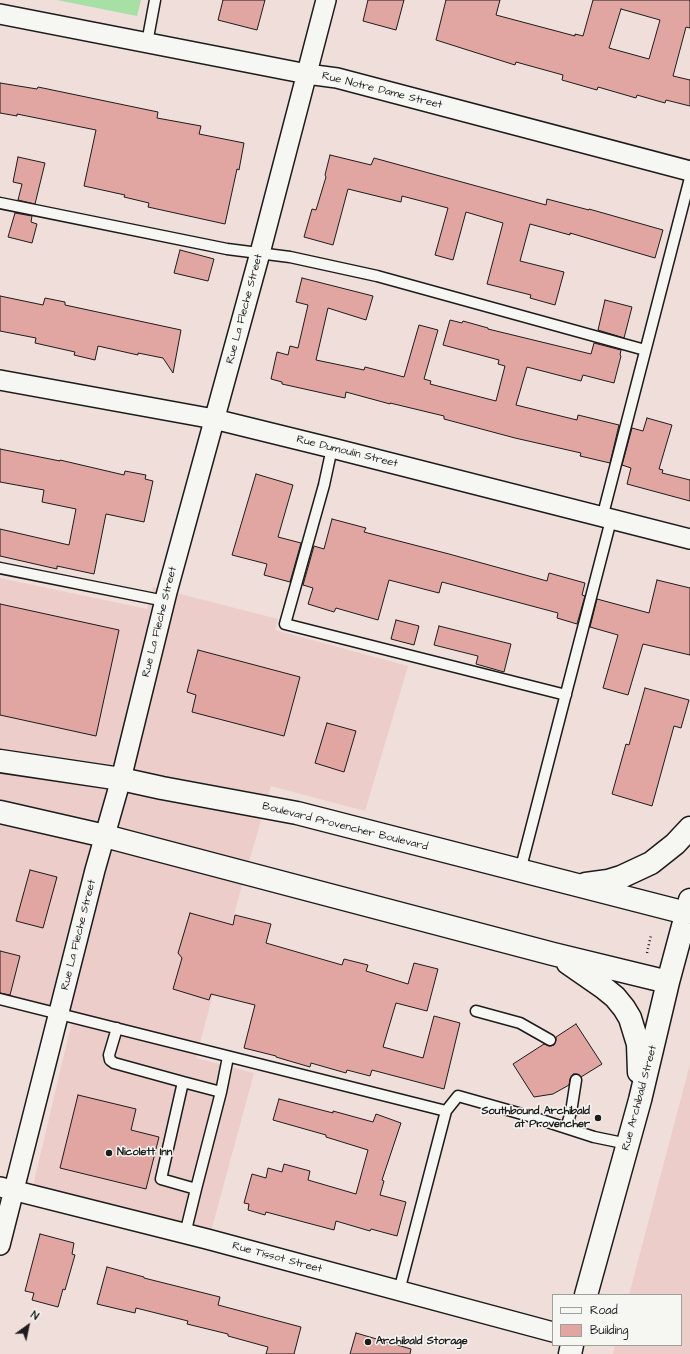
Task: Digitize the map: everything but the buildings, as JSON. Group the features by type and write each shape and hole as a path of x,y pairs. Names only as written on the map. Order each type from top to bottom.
{"main road":[{"name":"Boulevard Provencher Boulevard","path":"0,761 121,779 297,813 577,885 688,906"},
{"path":"0,812 105,836 553,954 668,982"},
{"path":"577,885 608,881 621,877 651,863 675,844 690,828"},
{"name":"Rue Archibald Street","path":"586,1294 640,1100 688,906"},
{"path":"553,954 586,974 604,988 615,998 630,1018 638,1044 640,1100"}],"street":[{"name":"Rue La Fleche Street","path":"0,1245 7,1189 59,1014 95,870 121,779 165,601 260,253 326,0"},
{"name":"Rue Notre Dame Street","path":"0,14 307,74 338,78 690,171"},
{"name":"Rue Dumoulin Street","path":"0,380 214,419 690,540"},
{"name":"Rue Tissot Street","path":"7,1189 186,1234 552,1332"}],"lane":[{"path":"147,43 155,0"},
{"path":"520,870 566,695 645,350 690,178"},
{"path":"0,203 227,249 290,257 377,276 645,350"},
{"path":"332,448 324,485 285,624 566,695"},
{"path":"0,568 165,601"},
{"path":"0,999 446,1111"},
{"path":"476,1011 520,1023 550,1040"},
{"path":"117,1028 109,1056 110,1060 114,1063 221,1092"},
{"path":"186,1234 221,1092 228,1057"},
{"path":"566,1128 571,1112 576,1080"},
{"path":"183,1082 161,1179 196,1189"},
{"path":"399,1291 446,1111 458,1096 594,1137 628,1144"}],"path":[{"path":"646,955 651,935"}],"shaded area":[{"path":"0,578 147,609 153,587 278,619 275,630 408,666 365,811 271,786 239,896 196,1058 254,1073 206,1250 29,1203 73,1017 0,1000"},
{"path":"690,1064 690,1354 613,1354 615,1346 682,1346 682,1294 629,1294"}],"green space":[{"path":"57,0 141,0 137,16"}],"place":[{"name":"Southbound Archibald at Provencher","path":"598,1118"},
{"name":"Nicolett Inn","path":"109,1153"},
{"name":"Archibald Storage","path":"368,1342"}]}
